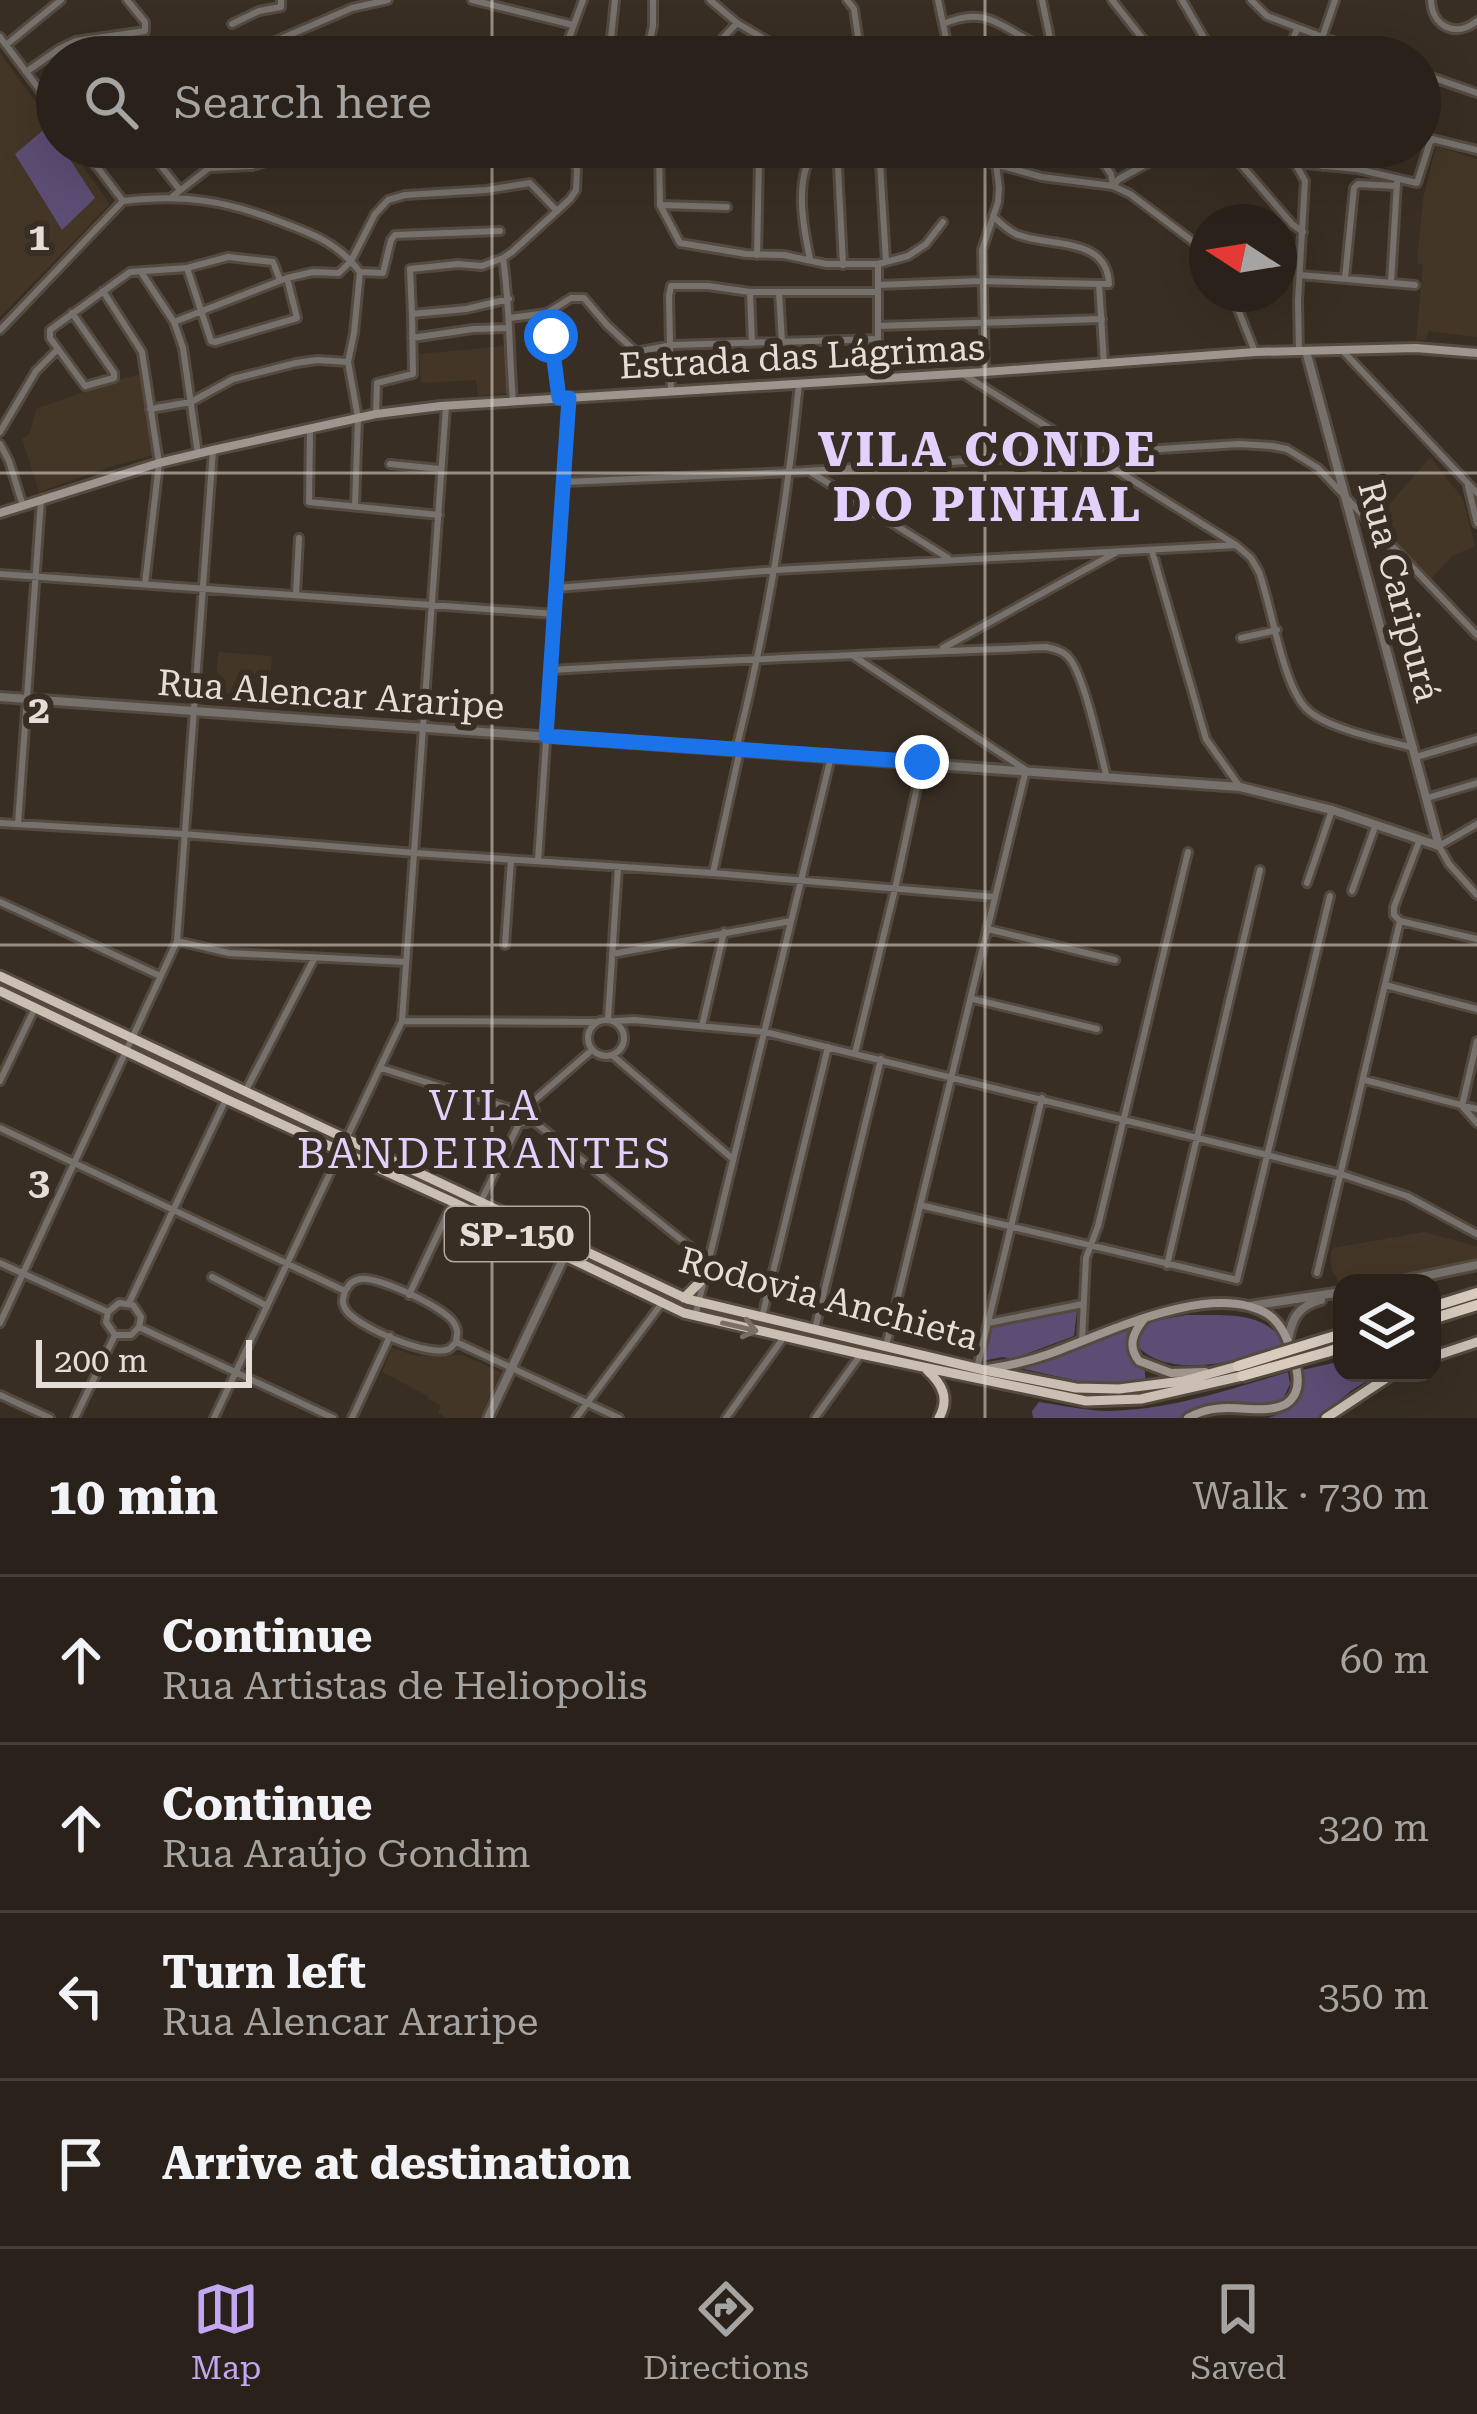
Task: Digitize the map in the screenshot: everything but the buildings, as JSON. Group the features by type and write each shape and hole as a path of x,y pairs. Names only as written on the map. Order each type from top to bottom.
{"highway":[{"name":"Rodovia Anchieta","path":"0,976 226,1099 695,1317 1106,1402 1175,1393 1333,1340"},
{"name":"Rodovia Anchieta","path":"0,991 245,1092 684,1298 981,1369 1097,1390 1240,1371"},
{"path":"684,1298 706,1276"},
{"path":"1441,1304 1477,1293"},
{"path":"1441,1316 1477,1305"},
{"path":"1441,1355 1477,1342"},
{"name":"Rodovia Anchieta","path":"1324,1346 1333,1346"},
{"path":"923,1366 943,1388 939,1418"},
{"path":"1326,1418 1380,1382"},
{"path":"1342,1418 1352,1400"}],"main road":[{"name":"Estrada das Lágrimas","path":"0,513 213,450 376,414 446,406 1255,352 1416,347 1477,353"},
{"path":"981,1369 1028,1360 1145,1318 1198,1305 1243,1306 1274,1318 1288,1342 1298,1378 1292,1399 1261,1411 1213,1408 1188,1418"},
{"path":"1145,1318 1132,1338 1139,1361 1171,1373 1216,1372"}],"street":[{"path":"36,82 3,41 61,0"},
{"path":"110,36 145,31 145,22 127,0"},
{"path":"232,24 281,7 281,0"},
{"path":"287,36 352,8 388,0"},
{"path":"472,0 573,25"},
{"path":"569,36 583,0"},
{"path":"610,36 615,0"},
{"path":"651,36 653,0"},
{"path":"710,0 758,36"},
{"path":"847,0 854,8 858,36"},
{"path":"938,0 946,36"},
{"path":"1042,0 1050,36"},
{"path":"1112,0 1140,36"},
{"path":"1182,0 1203,36"},
{"path":"1251,0 1267,16 1317,36"},
{"path":"1323,36 1335,0"},
{"path":"1431,0 1434,17 1447,28 1464,29 1477,21"},
{"path":"943,24 966,15 982,16 1020,36"},
{"path":"724,36 737,23"},
{"path":"1294,36 1297,28"},
{"path":"26,72 36,65"},
{"path":"1441,80 1477,93"},
{"path":"1441,141 1477,150"},
{"path":"98,168 123,201"},
{"path":"160,168 177,194"},
{"path":"177,194 209,168"},
{"path":"376,414 377,383 413,374 410,268 482,266 503,258 571,199 578,186 576,168"},
{"path":"659,168 660,205 680,243 843,265 882,262 908,256 926,244 943,222"},
{"path":"758,255 759,168"},
{"path":"806,168 803,227 811,260"},
{"path":"838,168 843,265"},
{"path":"878,379 880,168"},
{"path":"985,373 982,250 999,188 996,168"},
{"path":"1009,168 1113,186 1189,239"},
{"path":"1107,168 1113,186"},
{"path":"1113,186 1139,168"},
{"path":"1244,168 1304,232"},
{"path":"1298,168 1306,181 1300,275 1302,351"},
{"path":"1332,168 1398,182"},
{"path":"1346,278 1354,188 1358,184 1418,182 1422,168"},
{"path":"1391,282 1398,182"},
{"path":"174,322 284,279 313,272 338,273 351,261 380,207 396,197 528,183 557,211"},
{"path":"0,330 123,201 177,194 255,211 321,237 360,272 348,362 358,418 356,506"},
{"path":"660,205 728,207"},
{"path":"671,392 671,286 779,292 981,280 1109,284 1108,270 1095,255 1076,246 1017,234 993,216"},
{"path":"360,272 383,273 394,235 500,231"},
{"path":"72,314 114,374 114,378 85,386 49,332 72,314 125,274 187,268 233,257 272,262 284,279 298,313 296,319 214,342 187,268"},
{"path":"503,258 513,401"},
{"path":"142,272 174,322 183,347 198,454"},
{"path":"1300,275 1415,285"},
{"path":"1099,284 1104,364"},
{"path":"103,291 139,344 159,463 145,584"},
{"path":"750,292 752,343"},
{"path":"779,292 782,342"},
{"path":"510,318 547,313 571,298 584,298 637,352 672,345 878,339"},
{"path":"412,314 508,299"},
{"path":"1239,312 1255,352"},
{"path":"538,861 564,482 564,398 547,313"},
{"path":"878,326 1102,319"},
{"path":"412,338 509,328"},
{"path":"0,432 36,371 58,349"},
{"path":"1341,349 1477,493"},
{"name":"Rua Caripurá","path":"1302,351 1348,500 1439,846"},
{"path":"151,409 191,402 245,375 306,360 348,362"},
{"path":"963,374 1251,558 1292,686 1313,716 1415,752 1477,739"},
{"path":"713,873 776,570 799,384"},
{"path":"214,1418 402,1022 446,406"},
{"path":"310,430 308,501 439,515"},
{"path":"0,444 22,506"},
{"path":"564,482 1239,444 1272,446 1287,449 1318,468 1477,635"},
{"path":"0,1323 177,941 213,450"},
{"path":"390,464 441,470"},
{"path":"809,471 951,560"},
{"path":"1467,482 1476,518"},
{"path":"18,824 41,500"},
{"path":"296,594 299,538"},
{"path":"557,588 776,570 1236,545"},
{"path":"1152,550 1206,739 1240,787"},
{"path":"937,652 1118,551"},
{"path":"0,574 555,614"},
{"path":"1241,638 1277,630"},
{"path":"552,670 1046,647 1066,655 1080,680 1107,778"},
{"path":"855,657 1026,770 886,1346"},
{"name":"Rua Alencar Araripe","path":"0,698 1240,787 1332,810 1439,846"},
{"path":"695,1317 831,757"},
{"path":"854,1053 922,762"},
{"path":"1427,798 1477,783"},
{"path":"1306,883 1332,810"},
{"path":"0,823 995,897"},
{"path":"1352,891 1376,824"},
{"path":"1477,824 1439,846 1477,895"},
{"path":"1420,839 1394,914 1400,921 1477,939"},
{"path":"1082,1341 1090,1247 1188,852"},
{"path":"505,945 511,860"},
{"path":"596,1022 589,1032 589,1045 602,1056 613,1055 625,1039 612,1020 618,867"},
{"path":"1167,1265 1260,870"},
{"path":"920,1205 1235,1281 1330,896"},
{"path":"0,902 162,976"},
{"path":"612,954 791,921"},
{"path":"1317,1273 1400,921"},
{"path":"988,929 1115,960"},
{"path":"703,1026 724,932"},
{"path":"177,941 229,953 406,962"},
{"path":"245,1092 314,959"},
{"path":"1385,985 1477,1009"},
{"path":"972,998 1097,1029"},
{"path":"0,1082 35,1007"},
{"path":"402,1022 612,1020 765,1032 1341,1174 1407,1196 1477,1234"},
{"path":"1462,1106 1477,1041"},
{"path":"762,1316 828,1047"},
{"path":"515,1110 522,1103 530,1104 592,1050"},
{"path":"613,1055 733,1159"},
{"path":"815,1329 881,1059"},
{"path":"380,1068 515,1110"},
{"path":"1363,1079 1477,1109"},
{"path":"981,1369 1042,1098"},
{"path":"129,1304 226,1099"},
{"path":"530,1104 536,1113 532,1120"},
{"path":"1462,1106 1477,1123"},
{"path":"515,1110 520,1122"},
{"path":"520,1122 532,1120 709,1262"},
{"path":"480,1203 520,1122"},
{"path":"0,1128 345,1291"},
{"path":"409,1295 454,1202"},
{"path":"488,1418 564,1257"},
{"path":"0,1262 108,1312"},
{"path":"1434,1274 1477,1265"},
{"path":"212,1277 267,1306"},
{"path":"364,1279 409,1295 451,1318 457,1329 450,1348 414,1346 390,1336 349,1313 343,1301 352,1282 364,1279"},
{"path":"1243,1306 1333,1294"},
{"path":"1288,1342 1298,1310 1333,1296"},
{"path":"119,1303 129,1304 139,1313 139,1327 126,1337 115,1335 108,1327 108,1312 119,1303"},
{"path":"576,1418 662,1303"},
{"path":"988,1323 1083,1304"},
{"path":"139,1327 333,1418"},
{"path":"75,1418 115,1335"},
{"path":"352,1418 390,1336"},
{"path":"726,1418 784,1336"},
{"path":"456,1342 619,1418"},
{"path":"815,1418 861,1354"},
{"path":"0,1395 50,1418"}],"shaded area":[{"path":"0,53 36,102 36,168 84,168 110,204 0,317"},
{"path":"36,136 36,168 76,168 95,198 62,230 15,154"},
{"path":"1441,148 1477,159 1477,337 1429,331 1425,340 1416,340 1423,199 1431,168 1441,168"},
{"path":"505,346 510,393 478,396 476,380 421,383 419,354"},
{"path":"141,374 154,455 39,492 22,439 30,433 36,409 86,388"},
{"path":"1430,457 1463,499 1475,546 1452,556 1430,580 1376,520"},
{"path":"218,652 272,656 270,684 290,686 288,709 215,704"},
{"path":"1424,1232 1477,1246 1477,1262 1415,1274 1334,1274 1333,1248"},
{"path":"1077,1311 1074,1336 1013,1359 983,1361 991,1327"},
{"path":"1186,1315 1255,1320 1277,1333 1285,1345 1250,1357 1187,1365 1167,1363 1137,1345 1138,1332 1147,1324"},
{"path":"1129,1327 1129,1352 1145,1371 1145,1381 1099,1386 1020,1368"},
{"path":"392,1348 417,1356 462,1355 501,1372 480,1418 445,1418 438,1412 441,1406 428,1396 382,1372"},
{"path":"1333,1363 1333,1382 1365,1382 1319,1418 1269,1418 1296,1401 1302,1370"},
{"path":"1288,1372 1290,1384 1283,1399 1259,1405 1206,1404 1181,1418 1033,1418 1039,1402 1104,1411 1151,1407"}],"waterway":[{"path":"1117,0 1125,11"}],"district":[{"name":"VILA CONDE DO PINHAL","path":"988,476"},
{"name":"VILA BANDEIRANTES","path":"485,1129"}],"route":[{"path":"551,336 559,398 569,398 546,736 922,762"}]}
